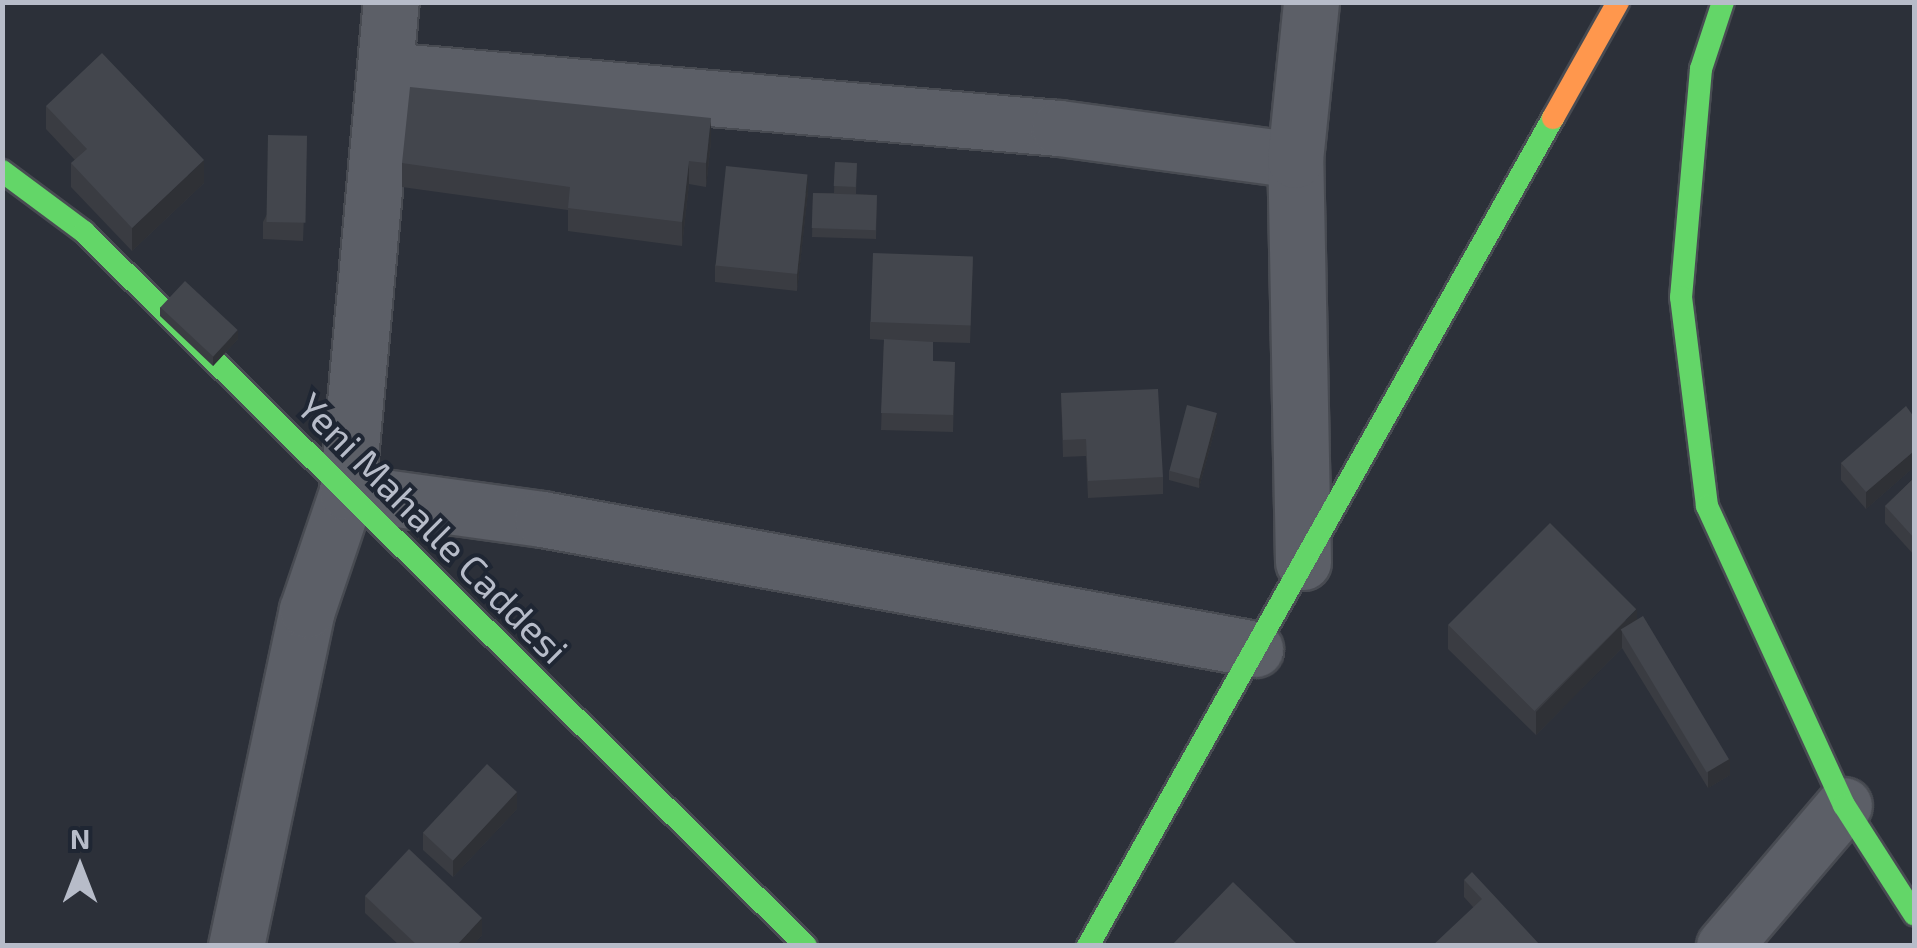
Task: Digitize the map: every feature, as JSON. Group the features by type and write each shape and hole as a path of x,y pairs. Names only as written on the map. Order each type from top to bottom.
{"street":[{"path":"236,946 307,610 347,492 391,2"},
{"path":"1304,562 1295,160 1311,2"},
{"path":"1088,946 1618,2"},
{"path":"1723,2 1700,68 1681,297 1707,506 1844,805 1914,914"},
{"path":"385,70 1060,128 1295,160"},
{"name":"Yeni Mahalle Caddesi","path":"2,170 84,232 806,946"},
{"path":"347,492 542,518 1255,650"},
{"path":"1724,946 1844,805"}],"building":[{"path":"102,53 204,160 132,228 71,163 87,149 46,106"},
{"path":"410,87 711,118 706,163 689,161 682,222 568,208 570,187 402,163"},
{"path":"268,135 307,136 305,223 266,222"},
{"path":"835,162 857,163 856,187 834,186"},
{"path":"726,166 808,175 797,274 716,265"},
{"path":"813,193 877,195 876,230 812,228"},
{"path":"873,253 973,256 971,325 871,322"},
{"path":"185,281 238,330 213,356 160,307"},
{"path":"884,339 933,342 933,361 955,362 953,415 881,413"},
{"path":"1158,389 1163,477 1088,481 1086,439 1063,440 1061,393"},
{"path":"1187,405 1217,413 1199,479 1169,471"},
{"path":"1906,406 1914,417 1914,451 1866,492 1841,463"},
{"path":"1914,478 1914,538 1885,506"},
{"path":"1550,523 1636,609 1534,711 1448,625"},
{"path":"1643,616 1729,759 1707,773 1621,629"},
{"path":"487,764 517,792 453,861 423,833"},
{"path":"409,849 482,918 456,946 418,946 365,896"},
{"path":"1472,872 1541,946 1432,946 1482,899 1464,880"},
{"path":"1233,882 1297,944 1296,946 1171,946"}],"traffic: fast":[{"path":"1723,2 1701,69 1681,297 1707,506 1844,805 1914,914"},
{"path":"1088,946 1553,118"},
{"path":"2,171 84,232 806,946"}],"traffic: slow":[{"path":"1553,118 1618,2"}]}
